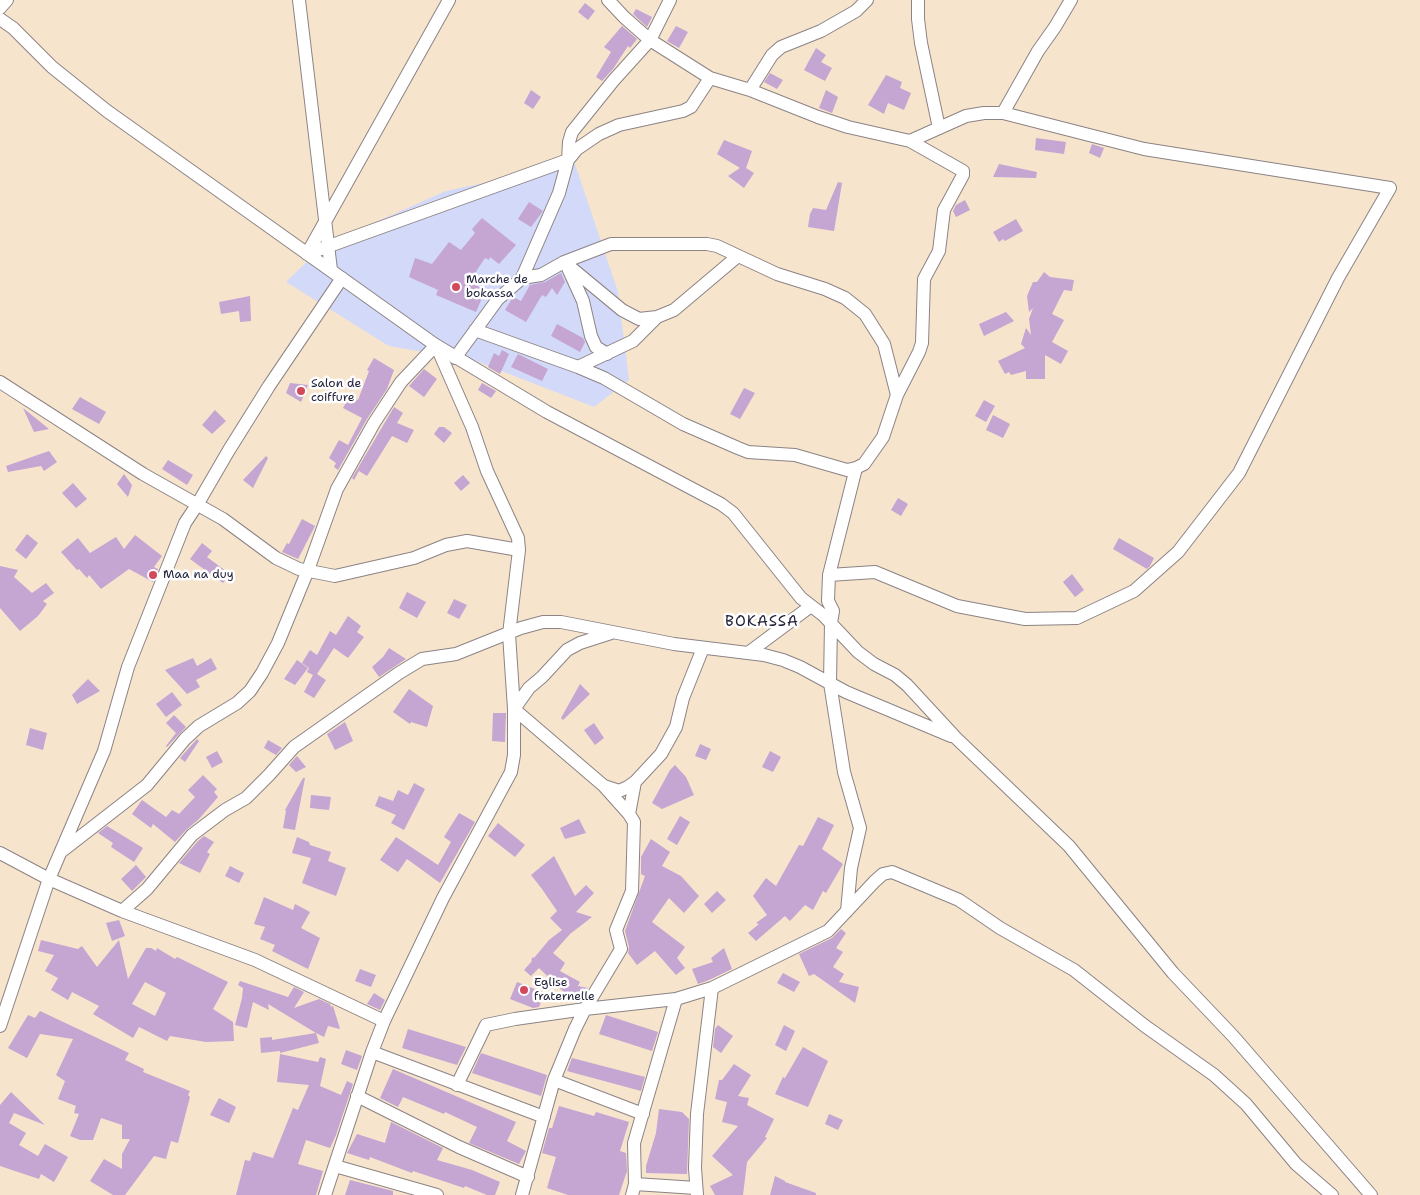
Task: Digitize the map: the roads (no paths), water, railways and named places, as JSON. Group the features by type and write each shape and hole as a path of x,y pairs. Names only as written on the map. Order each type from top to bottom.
{"street":[{"path":"0,8 7,0"},
{"path":"299,0 331,270"},
{"path":"307,254 449,0"},
{"path":"475,330 604,378 683,424 748,452 795,455 847,470 864,464 883,437 897,395 919,352 922,343 924,279 939,251 944,210 963,176 963,171 910,141 841,125 750,90 710,78 650,40 608,0"},
{"path":"455,358 498,299 522,278 559,193 568,160 568,142 572,132 613,81 650,40 670,0"},
{"path":"750,90 772,55 781,47 821,31 856,11 866,0"},
{"path":"918,0 921,43 939,128"},
{"path":"1003,113 1038,51 1071,0"},
{"path":"0,19 13,28 76,88 455,358 547,412 721,504 733,513 800,598 831,623 858,652 874,664 895,675 907,685 956,738 1069,846 1173,973 1233,1036 1371,1195"},
{"path":"307,254 568,160 577,149 599,134 619,125 683,111 691,107 710,78"},
{"path":"829,575 875,572 957,606 1025,618 1076,618 1134,591 1178,552 1239,473 1338,278 1390,188 1144,149 1003,113 984,113 966,116 910,141"},
{"path":"522,278 541,275 564,262 611,244 707,244 717,246 777,274 825,289 845,298 864,314 884,344 897,395"},
{"path":"564,262 622,310 639,318 657,317 674,310 738,256"},
{"path":"564,262 583,301 596,347 607,354"},
{"path":"0,1026 49,878 104,751 128,667 185,523 269,386 342,278"},
{"path":"578,367 633,341 657,317"},
{"path":"326,1195 357,1096 384,1021 443,898 511,772 514,755 514,709 509,634 520,550 518,538 487,471 472,427 436,344"},
{"path":"62,851 147,785 198,726 237,703 250,691 278,643 308,570 337,489 346,472 374,423 401,382 436,344"},
{"path":"0,382 143,474 223,519 276,558 291,566 335,576 414,558 446,545 467,541 520,550"},
{"path":"847,911 851,868 860,828 844,772 830,683 831,623 833,612 828,601 829,575 856,468"},
{"path":"748,653 812,606"},
{"path":"122,911 147,888 192,835 225,810 246,798 294,747 399,673 422,658 456,654 521,628 543,622 552,621 612,633 783,660 846,692 956,738"},
{"path":"514,709 529,688 567,650 580,642 612,633"},
{"path":"604,786 619,791 628,787 661,754 673,734 683,698 703,648"},
{"path":"514,709 604,786 634,822 632,891 616,930 622,949 607,970 575,1029 554,1080 522,1195"},
{"path":"629,814 635,782"},
{"path":"0,853 49,878 122,911 255,960 384,1021"},
{"path":"457,1085 486,1025 516,1019 676,999 712,988 828,931 875,881 883,874 892,872 959,900 1000,928 1074,970 1145,1026 1214,1075 1246,1104 1296,1164 1332,1195"},
{"path":"676,999 634,1143 634,1189 697,1191 698,1114 712,988"},
{"path":"372,1052 544,1117"},
{"path":"554,1080 643,1114"},
{"path":"357,1096 459,1147 528,1177"},
{"path":"335,1166 437,1195"}],"place":[{"name":"Marche de bokassa","path":"456,287"},
{"name":"Salon de coiffure","path":"301,391"},
{"name":"Maa na duy","path":"153,575"},
{"name":"Eglise fraternelle","path":"524,990"}],"district":[{"name":"BOKASSA","path":"762,622"}]}
